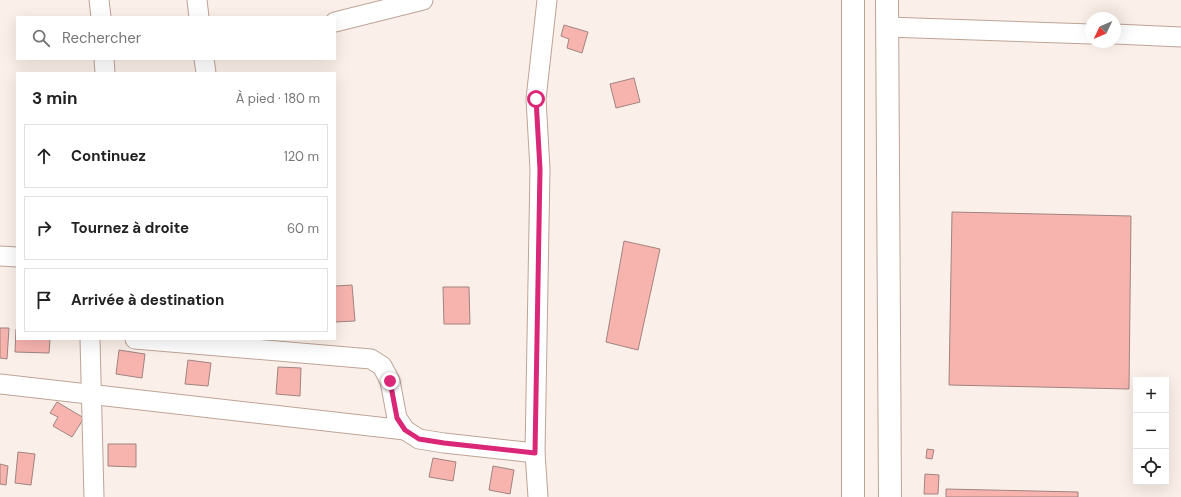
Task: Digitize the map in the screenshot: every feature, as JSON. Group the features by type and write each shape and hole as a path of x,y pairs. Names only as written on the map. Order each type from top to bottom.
{"main road":[{"path":"853,0 853,497"},
{"path":"887,0 890,497"}],"street":[{"path":"99,0 101,16"},
{"path":"197,0 199,16"},
{"path":"336,22 423,0"},
{"path":"538,497 535,453 540,169 536,99 546,0"},
{"path":"887,27 1085,34"},
{"path":"1121,34 1181,37"},
{"path":"104,60 105,72"},
{"path":"204,60 206,72"},
{"path":"0,256 16,257"},
{"path":"90,340 94,497"},
{"path":"147,340 371,359 382,366 390,381 397,418 405,430 419,439 535,453"},
{"path":"0,384 405,430"}],"building":[{"path":"564,25 588,32 582,53 567,48 569,39 561,36"},
{"path":"634,78 640,102 616,108 610,84"},
{"path":"952,212 1131,216 1129,389 949,385"},
{"path":"624,241 660,249 638,350 606,342"},
{"path":"352,285 355,321 336,322 336,286"},
{"path":"443,287 469,287 470,324 444,324"},
{"path":"0,328 9,328 7,359 0,358"},
{"path":"16,329 16,340 50,340 49,353 15,352"},
{"path":"119,350 145,354 142,378 116,374"},
{"path":"188,360 211,363 208,386 185,384"},
{"path":"278,367 301,368 300,396 276,394"},
{"path":"57,402 84,418 72,437 53,426 58,417 50,413"},
{"path":"108,444 136,444 136,467 108,466"},
{"path":"927,449 934,450 932,459 926,458"},
{"path":"18,452 35,454 31,485 15,483"},
{"path":"433,458 456,462 453,481 429,477"},
{"path":"0,464 8,466 6,485 0,484"},
{"path":"493,466 514,470 510,494 489,490"},
{"path":"925,474 939,475 938,494 924,494"},
{"path":"946,489 1078,492 1078,497 946,497"}],"route":[{"path":"390,381 397,418 405,430 419,439 535,453 540,169 536,99"}]}
